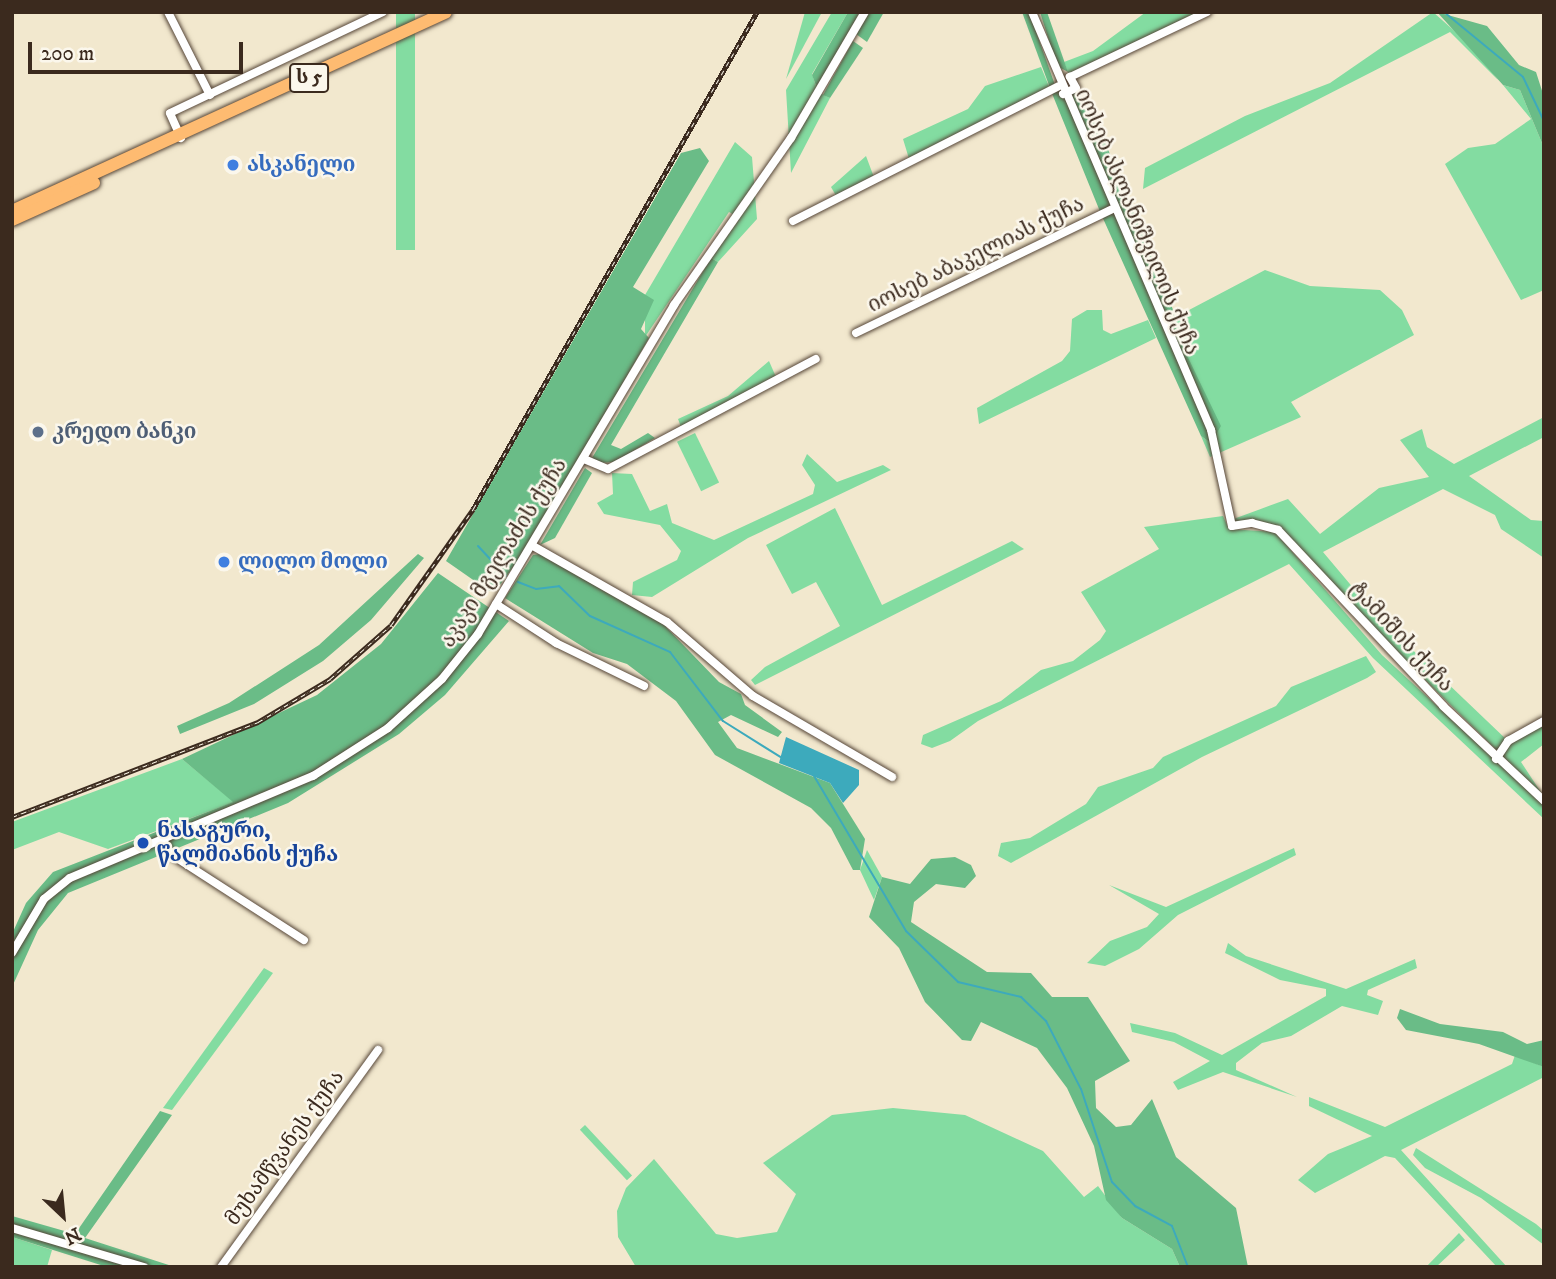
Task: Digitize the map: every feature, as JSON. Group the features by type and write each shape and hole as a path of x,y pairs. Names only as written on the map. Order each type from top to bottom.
{"highway":[{"name":"ს 5","path":"12,220 446,12"},
{"name":"ს 5","path":"12,211 176,140"}],"street":[{"path":"168,12 210,95"},
{"path":"176,140 170,113 383,12"},
{"name":"აკაკი მგელაძის ქუჩა","path":"12,953 53,890 163,840 289,788 365,745 442,679 496,604 533,546 674,305 791,138 865,12"},
{"name":"იოსებ ასლანიშვილის ქუჩა","path":"1032,12 1054,74 1211,430 1211,443 1228,521"},
{"path":"1054,74 1070,77 1208,12"},
{"path":"793,221 1061,90 1076,88 1070,77"},
{"name":"იოსებ აბაკელიას ქუჩა","path":"856,333 1112,209"},
{"path":"584,459 607,468 816,359"},
{"name":"ტამიშის ქუჩა","path":"1228,521 1278,530 1496,759 1544,801"},
{"path":"533,546 667,622 753,696 892,777"},
{"path":"496,604 644,687"},
{"path":"1496,759 1508,741 1544,721"},
{"path":"163,840 172,855 304,940"},
{"name":"მუხამწვანეს ქუჩა","path":"221,1267 378,1050"},
{"path":"12,1228 144,1267"}],"green space":[{"path":"396,12 415,12 415,250 396,250"},
{"path":"805,12 822,12 786,79"},
{"path":"832,12 848,12 812,74 818,92 830,98 791,173 786,90"},
{"path":"848,12 860,12 817,88 812,75"},
{"path":"868,12 884,12 867,42 856,34"},
{"path":"1022,12 1029,12 1055,85 1050,88"},
{"path":"1040,12 1047,12 1068,72 1057,66"},
{"path":"1146,12 1207,12 1070,77 1064,62 1093,51"},
{"path":"1433,12 1476,50 1498,80 1450,32 1143,189 1145,168 1245,116 1330,83"},
{"path":"1437,12 1487,26 1519,65 1536,72 1544,97 1544,148 1520,90 1503,85"},
{"path":"853,41 863,48 830,98 823,95"},
{"path":"1041,67 1051,91 910,162 903,139 968,109 985,86"},
{"path":"1503,85 1520,90 1544,148 1544,290 1521,300 1445,164 1468,148 1495,144 1531,119"},
{"path":"1059,86 1076,88 1101,132 1176,317 1170,320 1221,426 1211,443 1201,436 1101,214 1051,91"},
{"path":"735,142 752,157 757,219 718,262 711,258 740,218 729,212 645,337 645,295"},
{"path":"700,148 709,161 633,287 654,300 641,329 649,338 529,545 497,589 489,591 446,561 681,153"},
{"path":"866,156 875,180 838,199 831,187"},
{"path":"711,258 718,262 611,445 621,449 648,433 655,438 615,462 599,463 592,458"},
{"path":"1265,270 1310,286 1380,290 1402,310 1414,335 1291,402 1301,417 1210,457 1201,436 1211,443 1170,320"},
{"path":"1087,310 1102,310 1103,330 1111,334 1148,320 1156,338 979,424 977,408 1062,361 1070,351 1072,319"},
{"path":"769,361 776,377 681,427 678,419 728,396"},
{"path":"1544,417 1544,437 1469,476 1531,520 1544,521 1544,558 1501,529 1495,515 1443,489 1323,552 1376,615 1508,741 1544,724 1544,744 1521,762 1544,797 1269,526 1232,526 1228,521 1288,499 1320,534 1379,488 1429,477 1400,440 1422,429 1427,447 1454,464"},
{"path":"695,433 719,482 701,491 677,442"},
{"path":"807,454 837,482 883,465 891,470 748,538 652,597 632,595 633,582 677,560 681,551 660,525 604,514 597,503 613,494 612,473 632,474 650,511 667,504 672,523 714,540 813,494 815,485 802,465"},
{"path":"585,468 592,473 555,538 540,545"},
{"path":"835,508 882,605 1012,541 1024,549 755,685 751,680 765,667 840,626 816,582 792,594 766,545"},
{"path":"1223,516 1229,529 1275,532 1382,655 1544,805 1544,819 1373,658 1289,564 978,721 950,741 932,748 921,744 923,735 1001,701 1041,670 1073,661 1100,640 1106,631 1081,592 1159,549 1144,527"},
{"path":"418,554 424,558 371,620 323,661 254,704 180,734 177,726 229,703 319,645"},
{"path":"540,554 664,625 719,682 741,694 745,705 782,732 778,737 731,715 718,722 737,748 830,783 865,839 860,870 853,870 831,828 811,808 715,755 676,701 627,664 593,653 505,598 533,555"},
{"path":"438,573 509,621 445,695 399,734 288,803 68,893 38,930 12,987 12,934 26,903 53,872 233,802 182,759 317,695 381,644"},
{"path":"1366,656 1376,672 1367,678 1202,757 1011,863 998,856 1001,843 1030,838 1086,804 1098,787 1153,768 1163,757 1276,706 1291,687"},
{"path":"182,759 234,802 108,849 59,832 12,850 12,822"},
{"path":"1294,848 1296,855 1178,915 1139,949 1105,966 1087,963 1110,941 1147,927 1159,914 1109,885 1166,907"},
{"path":"867,850 882,877 874,900 860,870"},
{"path":"955,857 971,865 976,876 965,888 936,884 914,902 911,922 987,972 1031,973 1052,997 1088,997 1130,1061 1095,1081 1096,1108 1116,1127 1131,1125 1152,1099 1176,1157 1236,1208 1248,1267 1180,1267 1172,1249 1122,1218 1106,1200 1094,1146 1067,1088 1037,1048 981,1022 971,1041 962,1040 925,1002 899,948 869,917 882,877 910,884 931,859"},
{"path":"1228,943 1246,956 1346,989 1415,959 1417,968 1368,990 1367,995 1383,1001 1378,1015 1342,1006 1291,1036 1262,1043 1236,1063 1236,1070 1297,1097 1223,1072 1178,1090 1173,1082 1210,1061 1174,1042 1132,1032 1130,1023 1175,1033 1222,1055 1326,996 1326,989 1280,980 1225,953"},
{"path":"264,968 273,973 172,1110 163,1108"},
{"path":"1400,1009 1440,1024 1503,1032 1527,1044 1544,1040 1544,1067 1479,1044 1406,1030 1397,1018"},
{"path":"1515,1055 1544,1067 1544,1077 1401,1150 1507,1267 1497,1267 1395,1158 1385,1156 1315,1193 1298,1180 1328,1154 1372,1136 1309,1106 1309,1097 1385,1127 1512,1064"},
{"path":"893,1108 965,1115 1043,1151 1084,1197 1098,1186 1122,1218 1172,1249 1180,1267 636,1267 618,1237 617,1211 626,1188 654,1159 716,1234 737,1238 777,1232 796,1194 763,1163 832,1115"},
{"path":"160,1111 172,1115 85,1238 175,1267 107,1267 12,1237 12,1216 75,1234"},
{"path":"585,1125 632,1175 627,1180 580,1130"},
{"path":"1416,1148 1536,1224 1544,1231 1544,1245 1481,1198 1425,1168 1413,1155"},
{"path":"1459,1233 1465,1240 1436,1267 1426,1267"},
{"path":"12,1237 52,1250 47,1267 12,1267"}],"water":[{"path":"786,737 859,770 859,785 843,803 830,783 779,763"}],"waterway":[{"path":"1444,12 1523,77 1544,121"},
{"path":"478,546 506,576"},
{"path":"518,582 536,589 559,586 590,616 670,652 723,721 782,758"},
{"path":"814,776 906,931 958,982 1021,997 1046,1021 1081,1089 1112,1182 1135,1206 1172,1226 1188,1267"}],"railway":[{"path":"12,817 258,722 330,679 391,625 473,509 757,12"}],"place":[{"name":"ასკანელი","path":"233,165"},
{"name":"კრედო ბანკი","path":"38,432"},
{"name":"ლილო მოლი","path":"224,562"},
{"name":"ნასაგური, წალმიანის ქუჩა","path":"143,843"}]}
